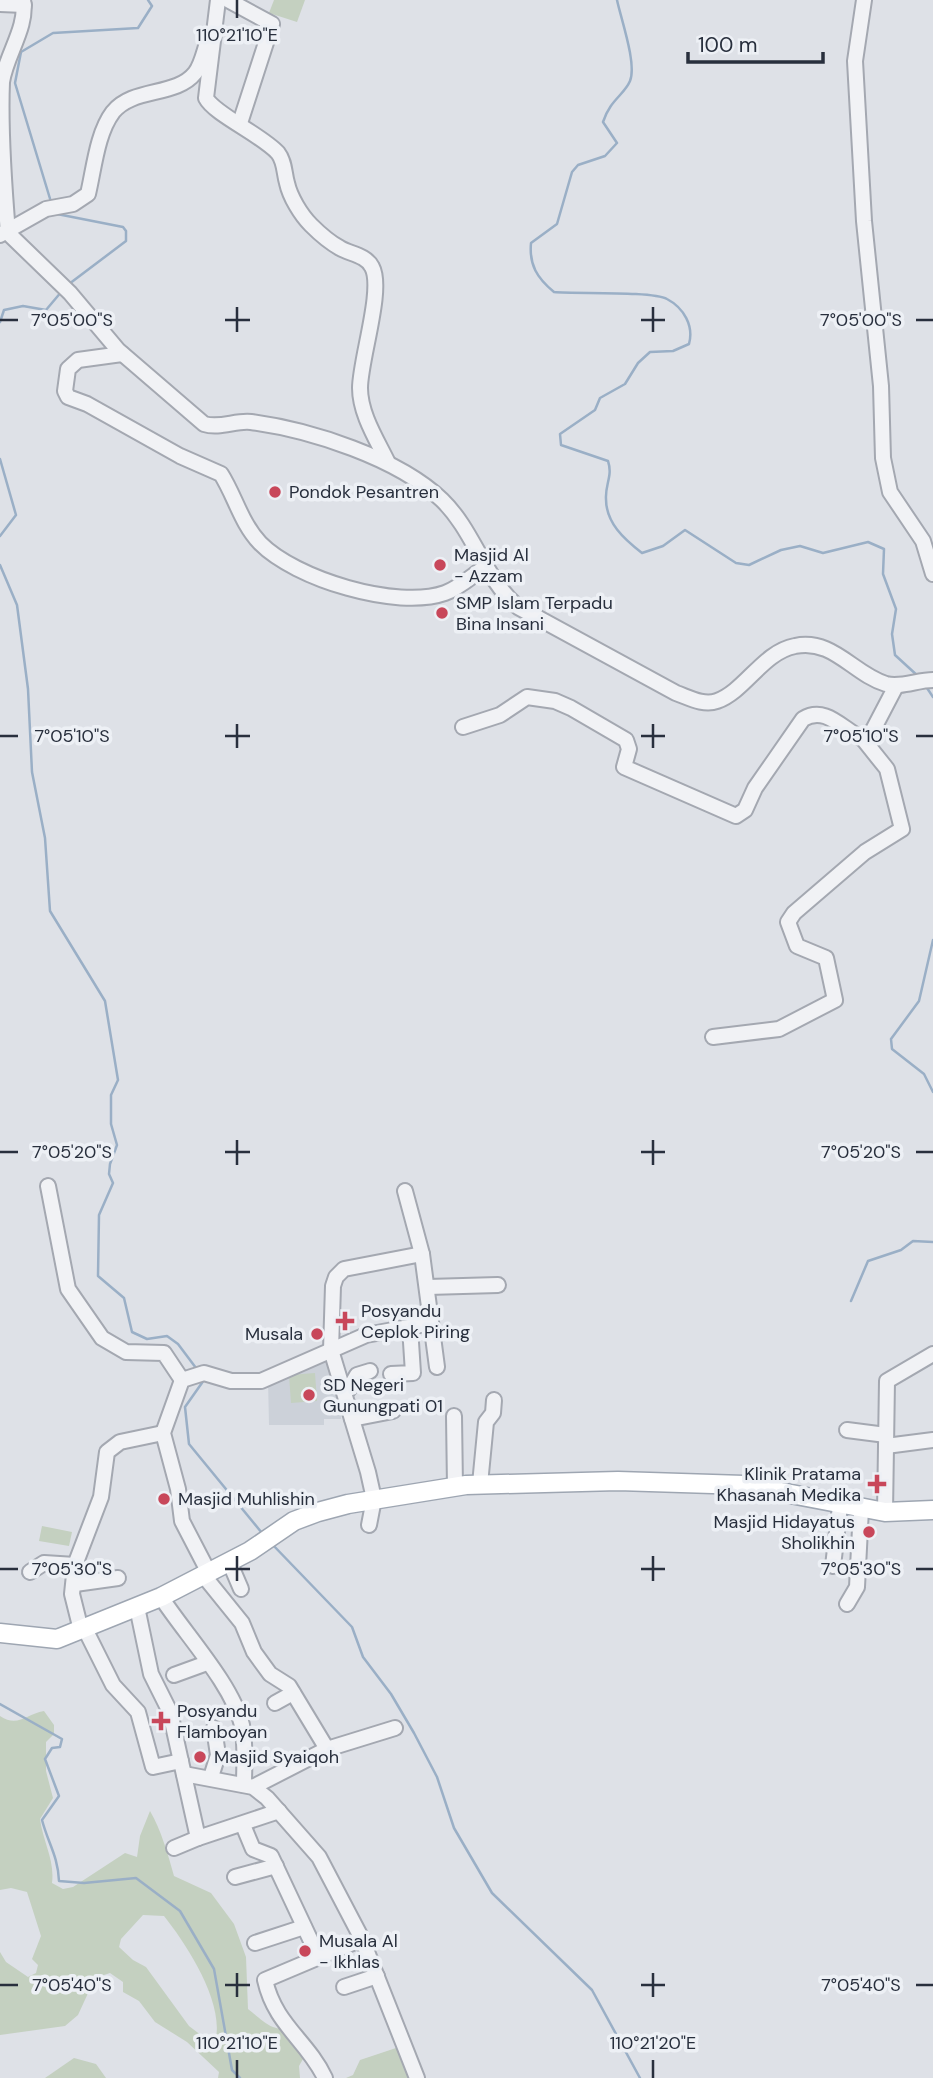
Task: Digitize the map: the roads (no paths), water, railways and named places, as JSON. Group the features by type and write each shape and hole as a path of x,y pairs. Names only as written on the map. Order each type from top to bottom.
{"main road":[{"path":"0,1633 50,1640 161,1597 250,1552 270,1536 318,1512 374,1499 455,1487 618,1481 744,1485 885,1513 933,1510"}],"street":[{"path":"864,0 855,61 864,220 881,386 883,458 890,492 923,541 933,574"},
{"path":"0,4 23,2 23,20 5,68 1,116 4,234 66,290 122,354 204,424 218,426 249,422 331,443 388,463 443,500 501,592 518,607 623,666 697,701 717,701 778,653 805,644 825,646 878,681 896,686 926,680"},
{"path":"221,2 272,24 240,123"},
{"path":"221,2 206,98 213,107 240,123 278,153 285,167 287,185 309,223 341,249 365,259 372,266 373,302 360,388 361,405 388,463"},
{"path":"4,234 53,207 73,204 88,194 104,131 113,113 125,102 181,82 194,74 221,2"},
{"path":"122,354 78,360 68,369 65,391 68,397 88,404 180,456 220,474 242,518 259,542 283,561 360,591 402,598 445,593 485,567"},
{"path":"863,739 873,730 896,686"},
{"path":"463,727 500,715 527,697 555,701 626,740 629,749 624,767 736,816 745,810 771,764 807,716 832,718 863,739 887,769 902,829 865,852 794,913 788,922 788,930 797,946 826,958 835,1000 779,1029 713,1037"},
{"path":"48,1186 68,1289 102,1338 126,1352 164,1353 194,1376 231,1381 261,1381 366,1335 431,1323"},
{"path":"405,1191 422,1254 437,1367"},
{"path":"369,1525 374,1499 331,1350 333,1286 339,1272 422,1254"},
{"path":"428,1287 498,1285"},
{"path":"391,1374 413,1373 410,1327"},
{"path":"885,1513 887,1381 933,1354"},
{"path":"344,1391 349,1389 357,1375 370,1371"},
{"path":"194,1376 163,1433 178,1489 182,1521 206,1575 242,1623 254,1652 270,1674 293,1692 327,1749"},
{"path":"480,1484 486,1422 493,1413 494,1400"},
{"path":"352,1419 393,1410"},
{"path":"453,1416 455,1487"},
{"path":"846,1430 886,1440 933,1440"},
{"path":"163,1433 110,1447 101,1497 75,1565 72,1594 83,1629 113,1685 138,1712 153,1767 182,1767 248,1786 279,1811 319,1857 362,1939 417,2078"},
{"path":"833,1566 840,1506"},
{"path":"847,1604 857,1587 861,1509"},
{"path":"229,1561 241,1589"},
{"path":"30,1572 44,1563 75,1565"},
{"path":"75,1584 118,1578"},
{"path":"161,1597 225,1687 242,1725 248,1786"},
{"path":"137,1607 151,1674 170,1712 198,1838"},
{"path":"174,1675 207,1663"},
{"path":"275,1703 293,1692"},
{"path":"211,1777 218,1755 214,1728"},
{"path":"248,1786 327,1749 394,1728"},
{"path":"174,1848 279,1811"},
{"path":"243,1825 253,1849 268,1854 276,1866 318,1956"},
{"path":"235,1877 276,1866"},
{"path":"255,1942 304,1927"},
{"path":"325,2078 313,2057 278,2018 265,1980 362,1939"},
{"path":"344,1987 377,1976"}],"waterway":[{"path":"51,202 15,83 21,52 53,33 138,28 152,6 148,0"},
{"path":"617,0 632,73 630,81 609,108 603,122 617,143 605,156 578,165 572,172 557,224 531,243 531,258 543,282 554,292 631,294 667,299 683,312 689,324 690,337 689,344 673,351 650,352 638,363 625,384 600,398 595,410 560,434 561,445 608,461 610,471 606,499 609,516 623,536 642,553 663,546 685,530 736,563 749,565 781,550 800,546 823,553 868,542 884,549 883,574 896,609 892,634 895,655 919,677"},
{"path":"55,211 57,214 123,227 126,231 126,241 69,284"},
{"path":"0,322 4,310 23,306 46,310 62,291"},
{"path":"0,459 16,515 0,536"},
{"path":"0,565 17,605 28,689 32,772 45,838 50,911 105,1001 118,1080 111,1095 111,1124 117,1145 110,1164 109,1174 113,1183 99,1215 98,1276 124,1298 132,1332 147,1339 167,1336 178,1344 196,1368"},
{"path":"925,685 933,697"},
{"path":"933,940 919,1001 891,1039 892,1049 924,1074 933,1092"},
{"path":"851,1301 868,1261 901,1250 913,1241 933,1242"},
{"path":"204,1380 185,1407 189,1444 262,1533"},
{"path":"271,1543 352,1627 363,1657 391,1694 414,1733 437,1777 454,1828 492,1893 592,1990 640,2078"},
{"path":"0,1704 62,1739 60,1747 52,1748 45,1759 59,1796 42,1820 55,1857 59,1881 84,1883 136,1878 180,1911 214,1969 232,2070 240,2078"}],"place":[{"name":"Pondok Pesantren","path":"275,492"},
{"name":"Masjid Al - Azzam","path":"440,565"},
{"name":"SMP Islam Terpadu Bina Insani","path":"442,613"},
{"name":"Posyandu Ceplok Piring","path":"345,1321"},
{"name":"Musala","path":"317,1334"},
{"name":"SD Negeri Gunungpati 01","path":"309,1395"},
{"name":"Klinik Pratama Khasanah Medika","path":"877,1484"},
{"name":"Masjid Muhlishin","path":"164,1499"},
{"name":"Masjid Hidayatus Sholikhin","path":"869,1532"},
{"name":"Posyandu Flamboyan","path":"161,1721"},
{"name":"Masjid Syaiqoh","path":"200,1757"},
{"name":"Musala Al - Ikhlas","path":"305,1951"}]}
